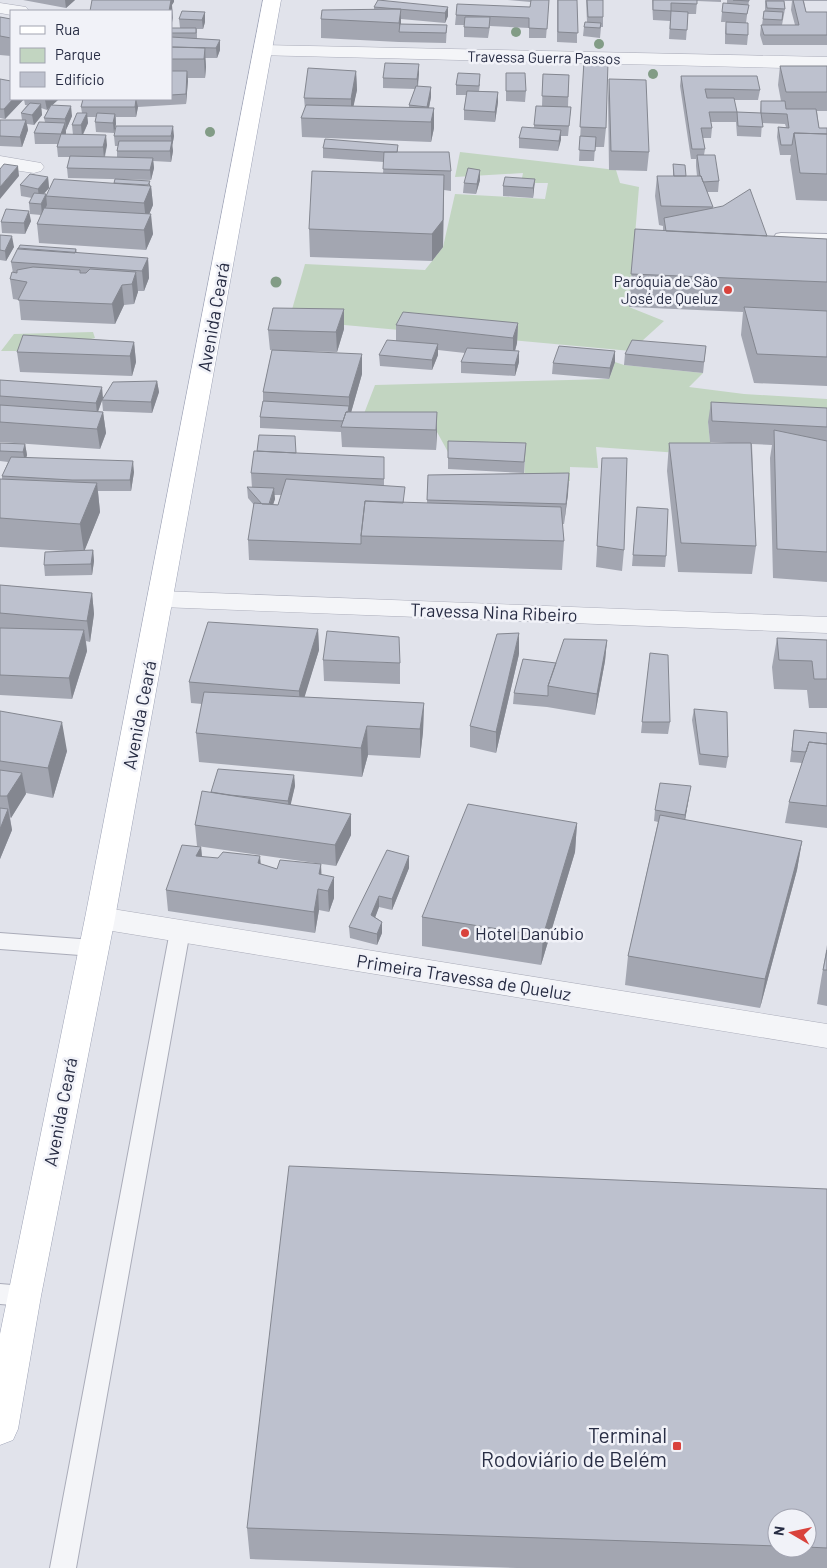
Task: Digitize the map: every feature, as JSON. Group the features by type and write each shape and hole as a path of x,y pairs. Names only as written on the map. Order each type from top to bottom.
{"main road":[{"name":"Avenida Ceará","path":"0,1428 12,1295 100,918 272,0"}],"street":[{"path":"0,8 13,10"},
{"name":"Travessa Guerra Passos","path":"262,51 827,63"},
{"path":"0,162 34,167"},
{"name":"Travessa Nina Ribeiro","path":"161,599 827,625"},
{"name":"Primeira Travessa de Queluz","path":"100,918 827,1036"}],"lane":[{"path":"771,237 827,238"},
{"path":"63,1568 180,931"},
{"path":"0,942 93,948"}],"green space":[{"path":"460,152 616,170 620,183 639,187 629,307 664,321 631,351 289,320 305,264 425,270 443,247 455,194 545,199 548,183 521,183 523,173 455,177"},
{"path":"93,332 95,338 79,342 78,351 1,351 14,334"},
{"path":"615,362 624,365 703,373 689,387 744,394 827,399 827,421 741,417 708,422 710,442 724,453 679,453 596,447 598,468 570,467 570,481 524,484 525,454 448,452 437,432 360,424 375,385 609,379"}],"building":[{"path":"92,0 171,0 169,10 90,10"},
{"path":"378,0 448,7 445,13 374,7"},
{"path":"531,0 549,0 547,29 529,28 529,18 456,15 457,4 530,7"},
{"path":"558,0 577,0 578,33 558,32"},
{"path":"587,0 603,0 603,17 588,17"},
{"path":"653,0 697,0 697,4 671,3 671,11 653,10"},
{"path":"793,0 803,0 806,12 827,12 827,35 764,35 761,25 799,25"},
{"path":"766,1 784,1 785,9 767,8"},
{"path":"723,3 749,5 747,14 722,12"},
{"path":"401,9 399,23 321,19 322,10"},
{"path":"182,11 205,12 202,20 179,19"},
{"path":"671,11 688,12 687,30 670,29"},
{"path":"764,11 783,12 782,20 763,19"},
{"path":"0,17 10,19 10,38 0,36"},
{"path":"465,17 490,17 489,28 464,27"},
{"path":"585,22 601,23 600,28 584,27"},
{"path":"726,22 748,23 748,35 726,34"},
{"path":"400,24 447,25 446,33 399,32"},
{"path":"172,28 196,28 196,33 172,33"},
{"path":"172,37 220,40 216,48 172,47"},
{"path":"172,47 205,48 204,59 172,59"},
{"path":"584,61 608,62 606,128 580,127"},
{"path":"385,63 419,64 417,79 383,78"},
{"path":"780,66 827,66 827,92 786,92"},
{"path":"308,68 356,71 351,99 304,98"},
{"path":"172,71 187,71 186,94 172,95"},
{"path":"458,73 480,74 479,86 456,85"},
{"path":"506,73 525,73 526,91 506,91"},
{"path":"543,74 569,75 568,97 542,96"},
{"path":"681,76 757,76 760,90 705,89 707,98 734,98 737,112 709,112 712,128 701,128 705,149 692,149"},
{"path":"0,79 10,81 10,100 12,100 4,109 0,109"},
{"path":"609,79 646,80 649,152 611,151"},
{"path":"416,86 431,87 427,107 409,105"},
{"path":"467,91 498,92 495,112 464,110"},
{"path":"83,100 136,100 135,107 81,107"},
{"path":"761,101 785,101 786,109 816,109 819,128 827,128 827,134 794,133 792,145 781,145 778,127 789,128 787,114 761,113"},
{"path":"30,103 41,104 32,115 21,113"},
{"path":"51,105 71,106 65,119 44,118"},
{"path":"306,105 434,108 431,122 301,118"},
{"path":"536,106 571,107 569,126 534,125"},
{"path":"737,112 761,113 763,127 738,126"},
{"path":"77,113 87,113 81,125 72,125"},
{"path":"97,113 115,114 113,123 95,122"},
{"path":"0,120 26,120 20,137 0,136"},
{"path":"39,122 65,123 61,134 34,133"},
{"path":"116,126 173,126 171,136 114,136"},
{"path":"522,127 561,130 559,141 519,138"},
{"path":"794,133 827,134 827,174 800,173"},
{"path":"61,134 106,135 103,147 57,147"},
{"path":"580,136 596,137 595,151 579,150"},
{"path":"325,139 398,145 397,152 323,148"},
{"path":"119,141 172,141 170,151 117,151"},
{"path":"384,152 449,152 451,171 383,169"},
{"path":"697,155 715,155 719,181 703,182 700,176"},
{"path":"70,156 153,158 150,170 67,168"},
{"path":"4,164 18,166 0,187 0,169"},
{"path":"673,164 685,165 686,176 674,176"},
{"path":"468,168 480,170 477,184 464,183"},
{"path":"312,171 444,175 443,220 432,234 309,229"},
{"path":"30,174 48,177 38,189 20,185"},
{"path":"657,176 701,176 713,207 661,206"},
{"path":"505,177 535,179 533,188 503,186"},
{"path":"54,179 151,186 144,203 46,196"},
{"path":"115,179 150,181 148,185 114,183"},
{"path":"750,189 767,236 666,231 664,218 723,206"},
{"path":"34,193 46,194 41,204 29,203"},
{"path":"44,208 151,214 144,230 37,224"},
{"path":"6,209 29,211 24,223 1,222"},
{"path":"635,229 827,239 827,282 631,274"},
{"path":"0,235 12,236 5,251 0,250"},
{"path":"20,245 76,249 75,253 18,249"},
{"path":"18,248 148,258 142,271 11,262"},
{"path":"33,267 80,270 80,273 86,273 90,269 136,272 132,284 122,285 112,304 18,300 27,282 10,279 12,272 17,273 17,270"},
{"path":"744,307 827,311 827,357 757,354"},
{"path":"273,308 344,309 336,332 268,330"},
{"path":"403,312 518,323 513,338 396,325"},
{"path":"23,335 134,342 130,356 17,352"},
{"path":"387,340 438,344 432,360 379,355"},
{"path":"632,340 706,346 704,362 625,354"},
{"path":"559,346 615,351 610,368 553,363"},
{"path":"467,348 519,351 515,365 461,362"},
{"path":"272,350 362,354 349,397 263,392"},
{"path":"0,380 102,387 96,403 0,396"},
{"path":"157,381 151,402 102,400 113,382"},
{"path":"263,401 349,406 343,421 260,417"},
{"path":"711,402 827,408 827,427 712,421"},
{"path":"0,405 103,412 97,429 0,422"},
{"path":"346,412 437,412 436,430 341,427"},
{"path":"774,430 827,441 827,552 777,549"},
{"path":"259,435 295,436 296,453 257,451"},
{"path":"448,441 526,443 524,462 448,458"},
{"path":"0,443 25,444 23,452 0,451"},
{"path":"669,443 751,443 756,546 681,543"},
{"path":"254,451 384,457 384,479 251,473"},
{"path":"11,457 133,461 130,480 72,480 2,476"},
{"path":"602,458 627,458 624,550 597,546"},
{"path":"569,473 566,504 427,500 428,475"},
{"path":"0,479 97,483 80,524 0,518"},
{"path":"286,479 405,487 403,503 365,501 361,544 248,540 254,503 278,505"},
{"path":"247,487 274,488 269,504 262,504"},
{"path":"365,501 561,507 564,541 361,536"},
{"path":"637,507 668,509 666,556 633,555"},
{"path":"93,550 91,564 44,565 45,552"},
{"path":"0,585 92,593 87,621 0,613"},
{"path":"208,622 318,629 299,691 189,682"},
{"path":"0,628 84,630 69,678 0,675"},
{"path":"327,631 399,637 400,663 323,660"},
{"path":"519,633 496,732 470,726 497,634"},
{"path":"777,638 827,640 827,679 814,679 812,661 779,660"},
{"path":"564,639 607,640 597,694 548,686"},
{"path":"650,653 668,655 670,722 642,722"},
{"path":"523,659 556,663 548,686 548,696 514,693"},
{"path":"204,692 424,703 420,729 367,726 361,748 196,733"},
{"path":"694,709 727,712 728,757 700,754"},
{"path":"0,711 62,722 48,768 0,761"},
{"path":"794,730 827,733 827,744 809,742 806,752 792,751"},
{"path":"809,742 827,744 827,806 789,802"},
{"path":"218,769 294,775 288,801 211,792"},
{"path":"0,770 22,773 7,796 0,796"},
{"path":"660,783 691,786 685,815 655,810"},
{"path":"202,791 351,814 335,845 195,825"},
{"path":"468,804 577,823 543,936 422,917"},
{"path":"0,808 8,809 0,829"},
{"path":"660,815 802,841 765,979 628,956"},
{"path":"182,845 201,847 196,856 218,858 223,852 260,856 258,863 277,869 280,860 321,864 319,874 334,877 328,891 318,889 314,912 166,890"},
{"path":"387,850 409,856 392,899 379,896 371,915 382,922 377,934 349,927"},
{"path":"827,950 827,970 823,970"},
{"path":"289,1166 827,1189 827,1548 817,1548 817,1508 767,1508 767,1546 247,1528"}],"place":[{"name":"Paróquia de São José de Queluz","path":"728,290"},
{"name":"Hotel Danúbio","path":"465,933"},
{"name":"Terminal Rodoviário de Belém","path":"677,1446"}]}
